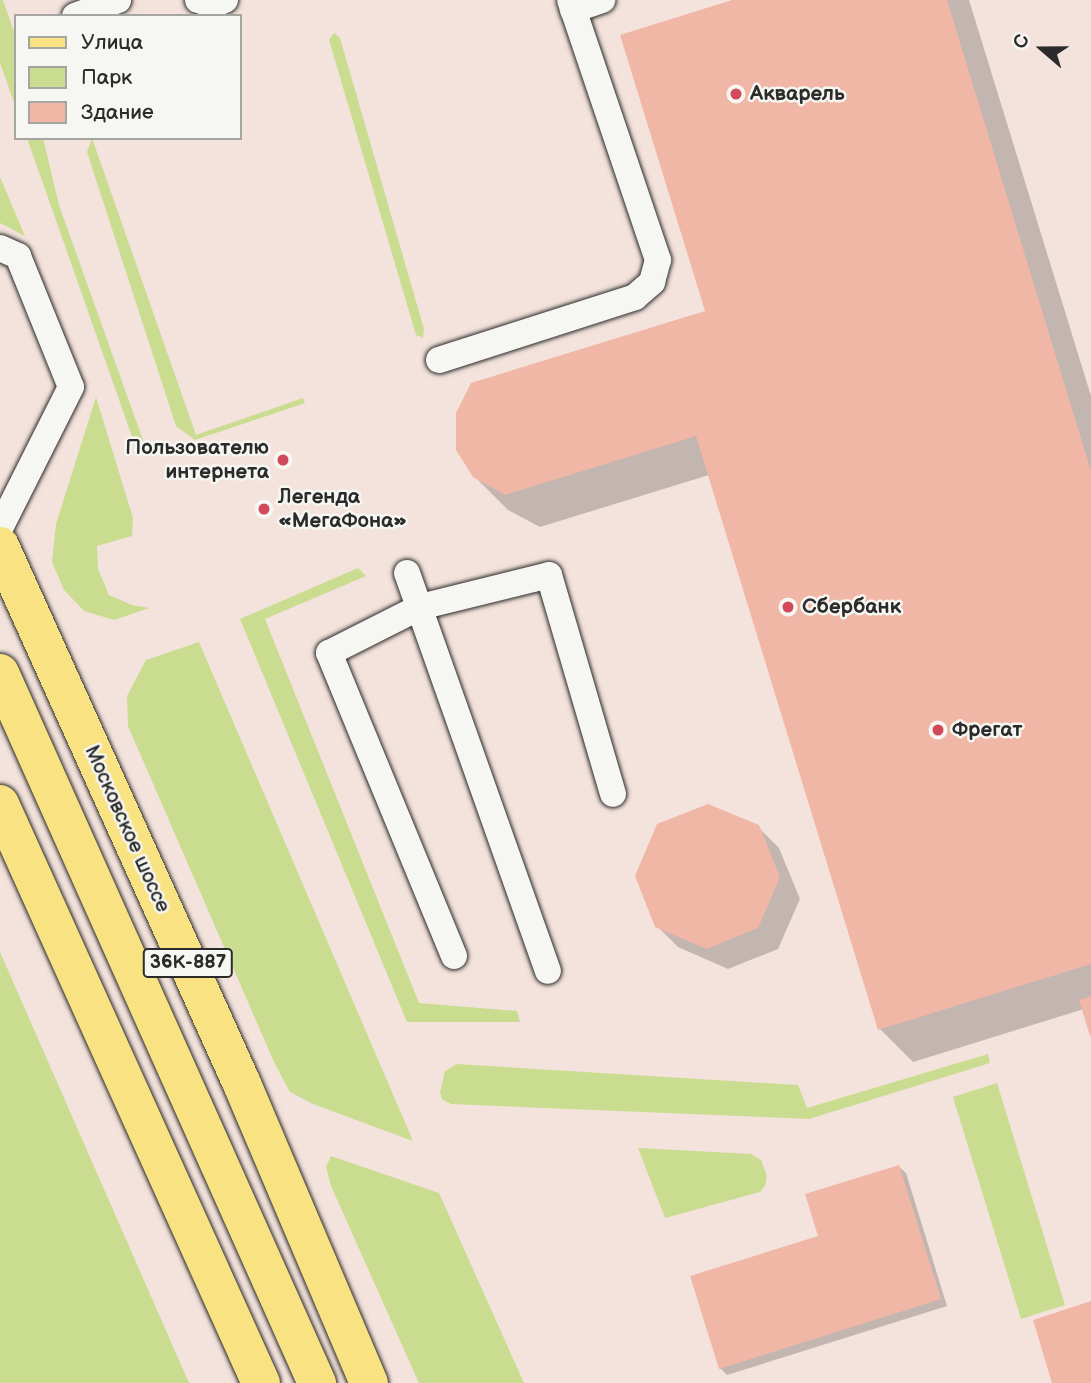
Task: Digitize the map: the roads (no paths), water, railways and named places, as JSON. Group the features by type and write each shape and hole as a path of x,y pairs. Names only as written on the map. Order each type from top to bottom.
{"main road":[{"name":"Московское шоссе","path":"0,546 242,1084 369,1383"},
{"name":"36К-887","path":"0,673 317,1383"},
{"path":"0,804 261,1383"}],"lane":[{"path":"80,14 118,0"},
{"path":"198,0 213,5 225,0"},
{"path":"439,360 635,297 652,282 658,260 571,5 602,0"},
{"path":"0,247 18,256 72,387 0,528"},
{"path":"407,573 548,971"},
{"path":"454,956 329,653 419,607 549,575 612,794"}],"place":[{"name":"Акварель","path":"736,94"},
{"name":"Пользователю интернета","path":"283,460"},
{"name":"Легенда «МегаФона»","path":"264,509"},
{"name":"Сбербанк","path":"788,607"},
{"name":"Фрегат","path":"938,730"}]}
